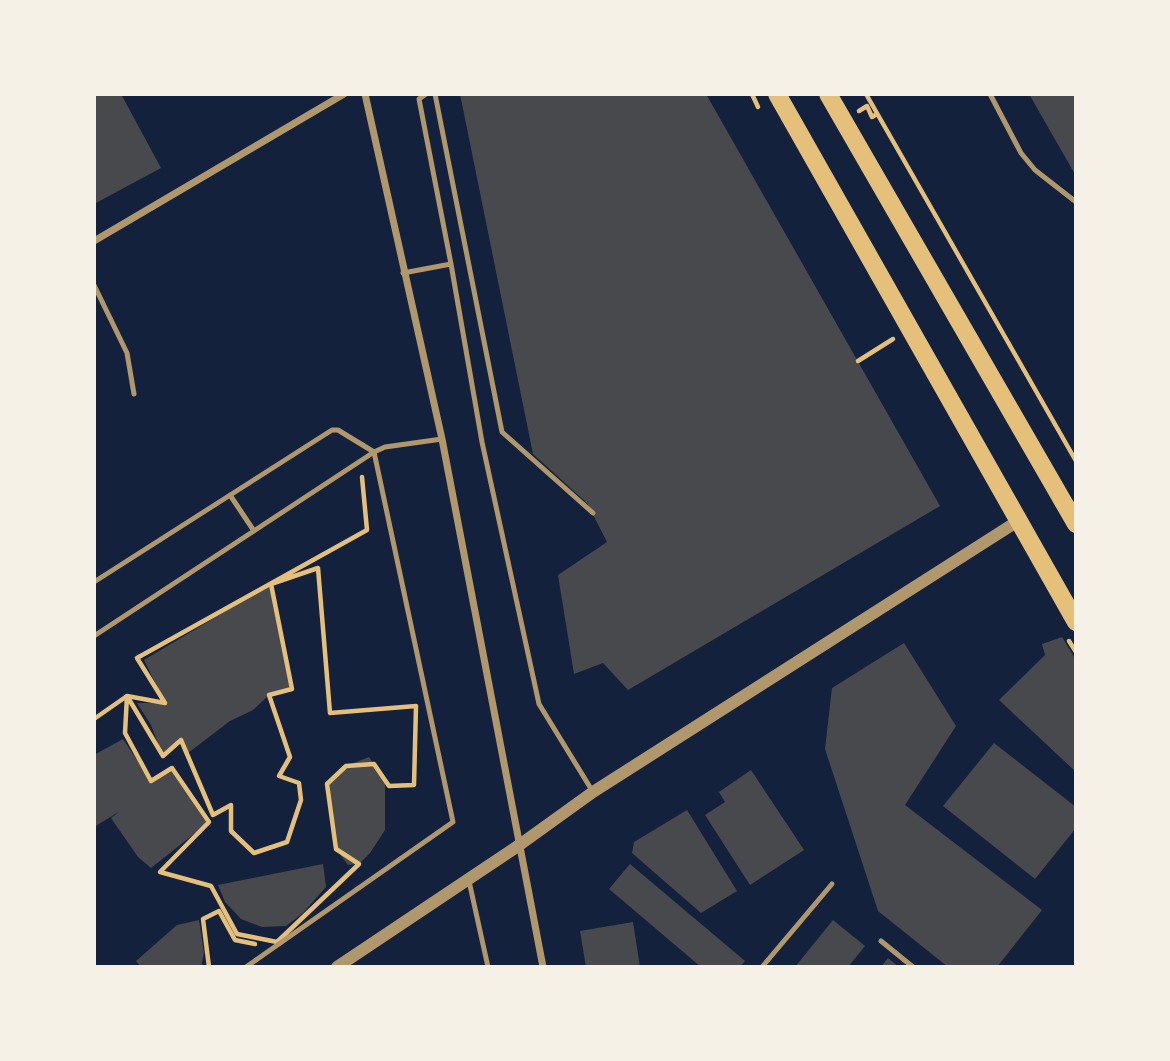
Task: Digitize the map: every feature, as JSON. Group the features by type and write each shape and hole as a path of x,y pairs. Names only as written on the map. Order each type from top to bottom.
{"main road":[{"path":"777,94 1076,622"},
{"path":"828,94 1076,524"}],"street":[{"path":"94,241 344,94"},
{"path":"365,94 442,439 543,967"},
{"path":"337,967 518,846 593,792 1018,521"}],"lane":[{"path":"426,94 419,99 452,264 482,442 538,704 593,792"},
{"path":"435,94 502,432 593,513"},
{"path":"990,94 1021,153 1035,170 1076,202"},
{"path":"403,273 452,264"},
{"path":"94,285 127,353 134,394"},
{"path":"94,582 332,429 374,452 453,822 246,967"},
{"path":"94,636 374,452 385,447 442,439"},
{"path":"230,495 254,531"},
{"path":"468,879 488,967"},
{"path":"762,967 832,884"},
{"path":"881,941 913,967"}],"path":[{"path":"866,94 877,114 872,117 867,106"},
{"path":"866,94 1076,461"},
{"path":"858,361 894,338"},
{"path":"94,719 127,696 165,702 137,658 367,530 361,466"},
{"path":"318,568 330,713 416,706 414,785 389,786 374,764 346,765 327,784 336,849 359,864 277,942 237,934 211,886 160,872 209,822 172,768 151,781 125,733 127,696 163,756 181,740 213,815 231,805 231,831 254,853 287,842 301,800 299,783 279,776 290,757 269,695 292,689 271,584 318,568"},
{"path":"209,967 203,919 219,911 235,940 282,949"}],"building":[{"path":"94,94 121,94 161,168 94,204"},
{"path":"460,94 706,94 940,506 628,690 603,663 574,674 558,575 607,542 587,503 533,454"},
{"path":"1029,94 1076,94 1076,176"},
{"path":"271,584 292,689 269,695 253,710 230,721 188,753 181,740 163,756 151,725 137,703 165,703 144,660"},
{"path":"1062,637 1076,660 1076,772 999,700 1045,655 1042,644"},
{"path":"904,643 956,726 905,805 1042,910 997,967 948,967 878,911 825,749 832,688"},
{"path":"123,739 151,781 172,768 209,822 151,868 138,857 111,818 120,811 94,827 94,755"},
{"path":"994,743 1076,807 1076,828 1035,879 943,806"},
{"path":"369,757 385,781 385,830 359,864 348,865 336,849 327,784 346,766"},
{"path":"751,770 804,850 750,885 705,815 725,802 719,792"},
{"path":"687,810 737,891 701,913 632,853 634,842"},
{"path":"323,864 326,887 303,913 286,926 262,927 241,919 225,902 218,885"},
{"path":"630,864 745,961 740,967 701,967 609,889"},
{"path":"199,920 204,953 201,967 141,967 136,961 177,925"},
{"path":"833,920 865,946 848,967 795,967"},
{"path":"633,922 640,967 586,967 580,931"},
{"path":"888,958 899,967 881,967"}]}
